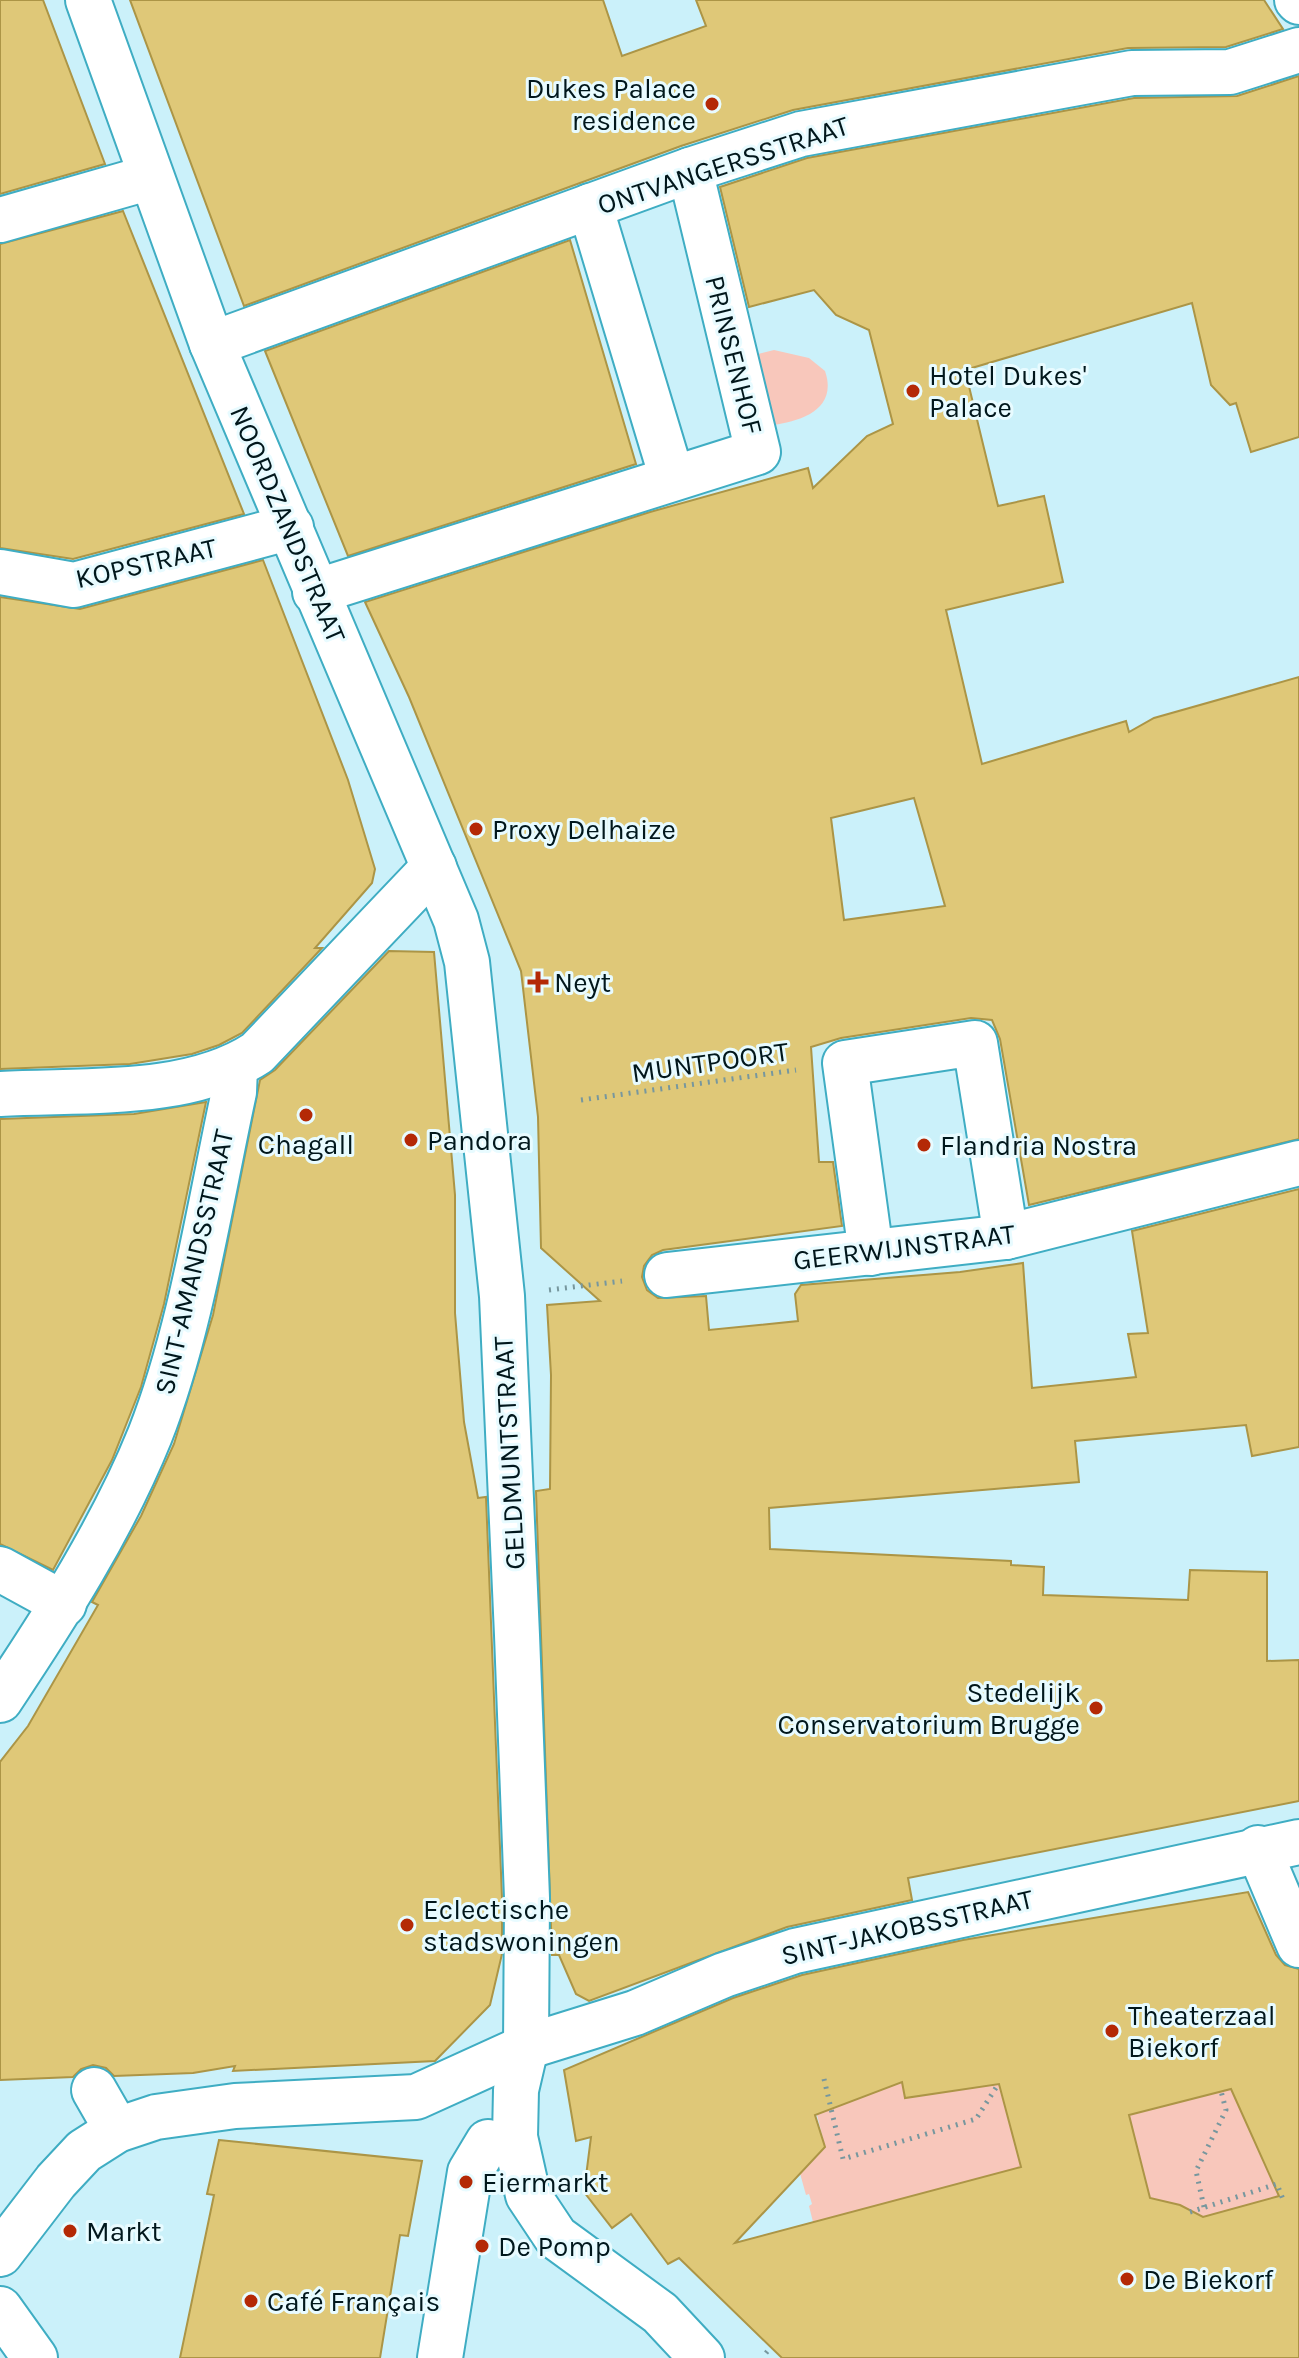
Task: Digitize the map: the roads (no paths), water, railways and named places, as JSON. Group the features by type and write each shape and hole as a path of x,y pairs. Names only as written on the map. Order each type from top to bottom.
{"street":[{"name":"NOORDZANDSTRAAT","path":"88,0 212,344 434,867"},
{"name":"ONTVANGERSSTRAAT","path":"212,344 690,170 830,127 1132,73 1230,72 1299,50"},
{"name":"PRINSENHOF","path":"315,592 758,452 690,170"},
{"path":"0,220 151,177"},
{"path":"590,206 672,478"},
{"name":"KOPSTRAAT","path":"0,572 74,585 291,527"},
{"path":"0,1094 170,1084 205,1079 235,1067 257,1053 434,867"},
{"name":"GELDMUNTSTRAAT","path":"434,867 456,920 467,962 502,1296 527,1898 526,2047"},
{"path":"871,1253 845,1063 975,1043 1006,1237"},
{"name":"SINT-AMANDSSTRAAT","path":"0,1700 64,1604 149,1437 172,1371 234,1092 235,1067"},
{"name":"GEERWIJNSTRAAT","path":"667,1275 1006,1237 1299,1163"},
{"path":"0,1569 64,1604"},
{"path":"1279,1845 1299,1945"},
{"name":"SINT-JAKOBSSTRAAT","path":"526,2047 635,2013 724,1975 795,1951 1279,1845"},
{"path":"0,2254 56,2181 84,2151 117,2130 156,2117 235,2106 416,2097 526,2047"},
{"path":"526,2047 516,2090 515,2137 528,2195 556,2237 660,2313 702,2358"},
{"path":"94,2090 117,2130"},
{"path":"440,2358 470,2172 488,2142"},
{"path":"0,2309 35,2358"}],"place":[{"name":"Dukes Palace residence","path":"712,104"},
{"name":"Hotel Dukes' Palace","path":"913,391"},
{"name":"Proxy Delhaize","path":"476,829"},
{"name":"Neyt","path":"538,982"},
{"name":"Chagall","path":"306,1115"},
{"name":"Pandora","path":"411,1140"},
{"name":"Flandria Nostra","path":"924,1145"},
{"name":"Stedelijk Conservatorium Brugge","path":"1096,1708"},
{"name":"Eclectische stadswoningen","path":"407,1925"},
{"name":"Theaterzaal Biekorf","path":"1112,2031"},
{"name":"Eiermarkt","path":"466,2182"},
{"name":"Markt","path":"70,2231"},
{"name":"De Pomp","path":"482,2246"},
{"name":"De Biekorf","path":"1127,2279"},
{"name":"Café Français","path":"251,2301"}]}
